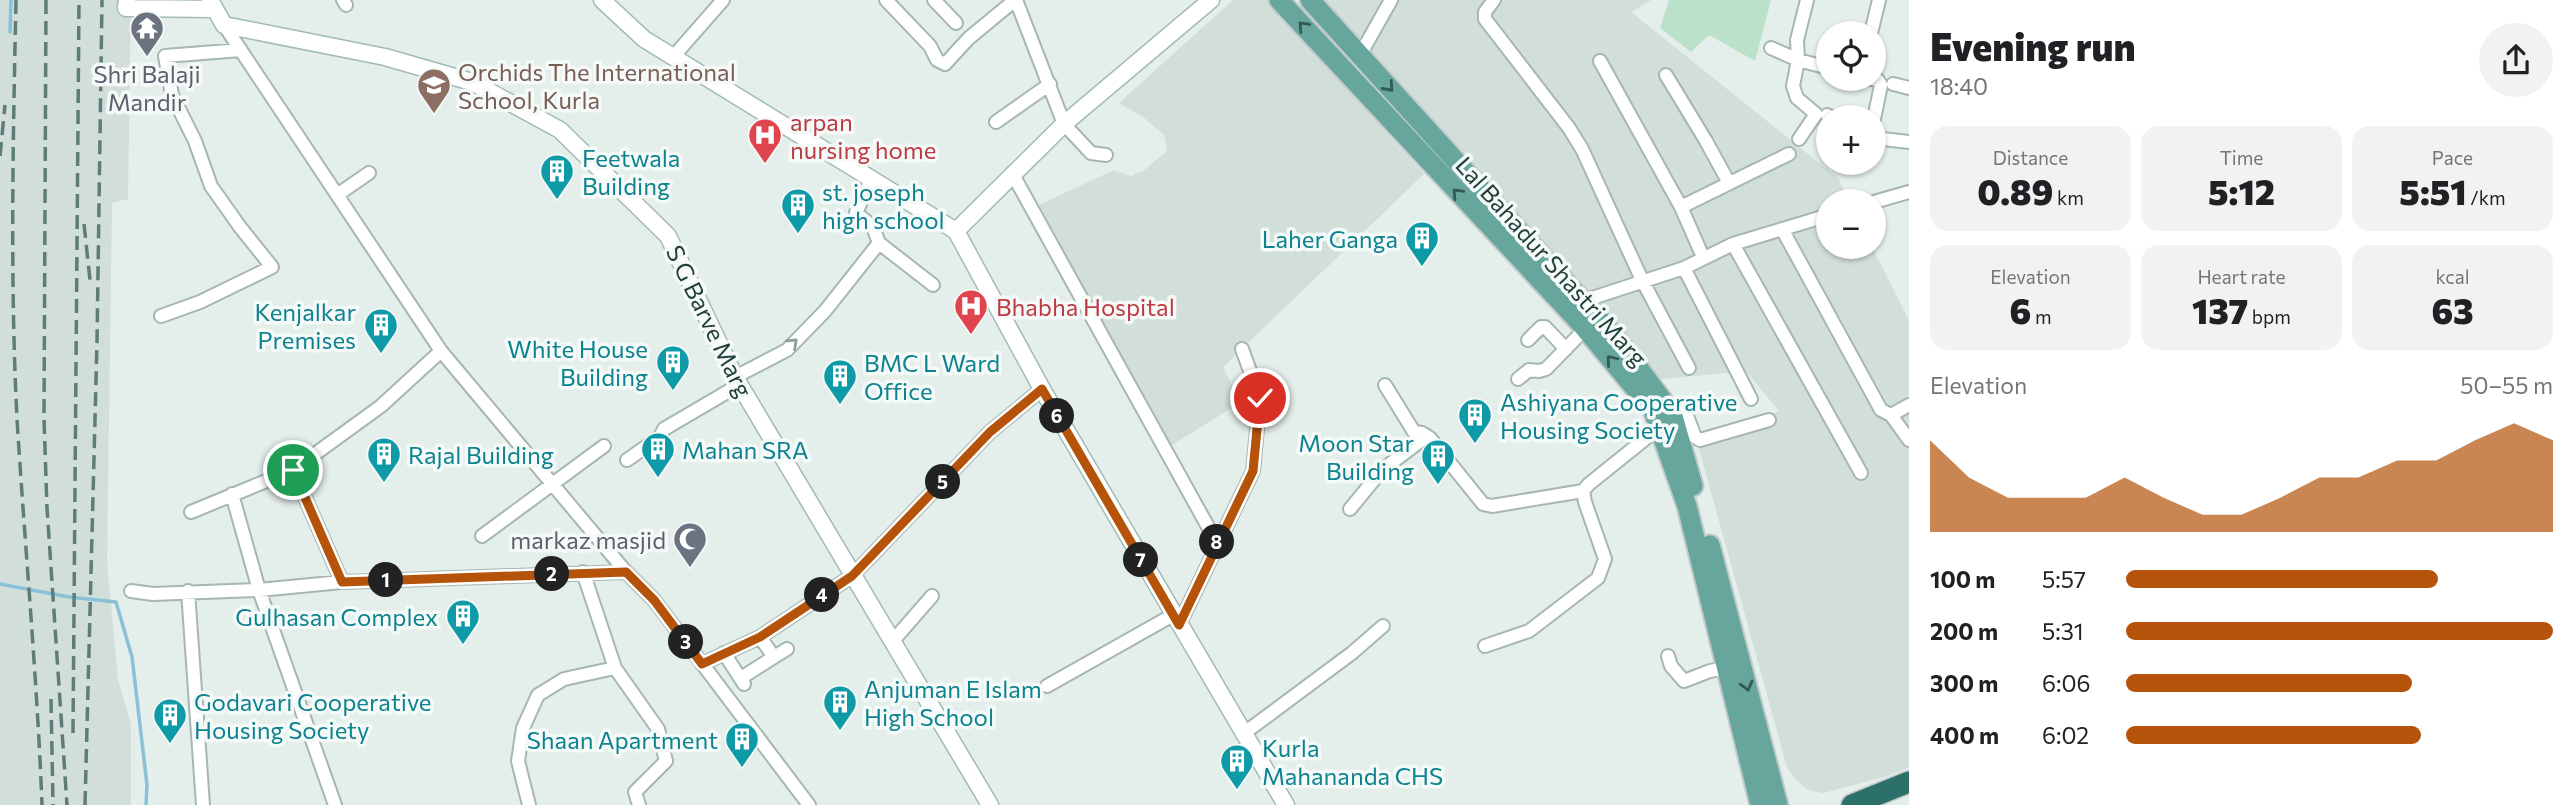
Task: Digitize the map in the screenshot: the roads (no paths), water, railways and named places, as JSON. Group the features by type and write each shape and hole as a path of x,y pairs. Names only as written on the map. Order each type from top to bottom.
{"highway":[{"path":"1852,805 1909,782"},
{"path":"1891,805 1909,797"}],"main road":[{"name":"Lal Bahadur Shastri Marg","path":"1279,0 1585,329 1653,410 1676,427"},
{"name":"Lal Bahadur Shastri Marg","path":"1310,0 1617,339 1672,413 1686,506 1729,647 1771,804"},
{"name":"Lal Bahadur Shastri Marg","path":"1729,647 1726,668 1771,804"}],"street":[{"path":"602,0 644,39 956,231 1042,389 1286,805"},
{"path":"886,0 930,46 937,60 944,64 968,38 1016,0 1064,124 1091,153 1106,155"},
{"path":"934,0 956,23"},
{"path":"956,231 1064,124 1211,0"},
{"path":"1360,55 1391,0"},
{"path":"1494,0 1485,12 1485,19 1569,128 1582,149 1642,280 1689,368"},
{"path":"1799,139 1816,114 1797,98 1793,86 1798,60 1797,40 1807,0"},
{"path":"1874,21 1880,0"},
{"path":"673,57 718,1"},
{"path":"127,4 212,5 441,351 626,572 654,600 809,805"},
{"name":"S G Barve Marg","path":"224,25 385,57 472,82 560,130 668,236 737,381 989,805"},
{"path":"1771,48 1816,65"},
{"path":"161,316 200,302 272,267 240,228 211,186 195,141 172,96 165,56 241,50"},
{"path":"1600,61 1681,206 1703,257"},
{"path":"1666,75 1729,183"},
{"path":"996,122 1050,84"},
{"path":"1893,85 1909,88"},
{"path":"1886,139 1909,142"},
{"path":"1681,206 1789,154"},
{"path":"337,195 369,173"},
{"path":"1012,173 1217,543"},
{"path":"871,179 856,213 873,228 878,243 933,285"},
{"path":"1886,199 1909,192"},
{"path":"1583,301 1684,268 1733,244 1816,219"},
{"path":"1782,229 1879,407 1891,415 1909,440"},
{"path":"627,460 660,437 664,429 787,350 825,311 878,243"},
{"path":"1733,244 1861,474"},
{"path":"1684,268 1751,399"},
{"path":"1528,340 1541,327 1545,327 1566,349"},
{"path":"1518,379 1529,370 1546,369 1585,329"},
{"path":"1047,687 1176,620 1253,471 1260,398 1242,349"},
{"path":"191,512 293,470 381,406 441,351"},
{"path":"1385,385 1414,432 1427,436 1483,504 1492,506 1583,491 1589,484 1676,427 1684,408"},
{"path":"702,664 760,637 852,576 990,432 1042,389"},
{"path":"1891,415 1909,405"},
{"path":"1676,427 1703,441 1769,420"},
{"path":"1350,509 1382,470 1427,436"},
{"path":"482,536 604,446"},
{"path":"293,470 342,582"},
{"path":"1485,646 1529,631 1598,578 1605,559 1583,491"},
{"path":"232,494 259,590 335,805"},
{"path":"583,572 615,668 658,729 663,741 666,761 635,792 639,805"},
{"path":"131,591 153,594 259,590 342,582 626,572"},
{"path":"188,591 203,805"},
{"path":"892,642 932,596"},
{"path":"1243,734 1352,653 1382,626"},
{"path":"760,637 774,657"},
{"path":"724,653 743,681 787,649"},
{"path":"1668,656 1671,666 1684,681 1726,668"},
{"path":"529,805 518,761 523,728 538,695 564,679 615,668"}],"waterway":[{"path":"10,32 11,0"},
{"path":"0,584 69,597 116,602 132,657 147,785 146,805"}],"railway":[{"path":"16,0 13,314 17,419 42,805"},
{"path":"46,0 44,418 47,508 67,805"},
{"path":"73,733 79,0"},
{"path":"85,805 97,342 102,0"},
{"path":"0,156 5,105"},
{"path":"84,224 90,280"},
{"path":"51,699 53,805"}],"place":[{"name":"Shri Balaji Mandir","path":"147,58"},
{"name":"Orchids The International School, Kurla","path":"434,115"},
{"name":"arpan nursing home","path":"765,165"},
{"name":"Feetwala Building","path":"557,201"},
{"name":"st. joseph high school","path":"798,235"},
{"name":"Laher Ganga","path":"1422,268"},
{"name":"Bhabha Hospital","path":"971,336"},
{"name":"Kenjalkar Premises","path":"381,355"},
{"name":"White House Building","path":"673,392"},
{"name":"BMC L Ward Office","path":"840,406"},
{"name":"Ashiyana Cooperative Housing Society","path":"1475,445"},
{"name":"Mahan SRA","path":"658,479"},
{"name":"Rajal Building","path":"384,484"},
{"name":"Moon Star Building","path":"1438,486"},
{"name":"markaz masjid","path":"690,569"},
{"name":"Gulhasan Complex","path":"463,646"},
{"name":"Anjuman E Islam High School","path":"840,732"},
{"name":"Godavari Cooperative Housing Society","path":"170,745"},
{"name":"Shaan Apartment","path":"742,769"},
{"name":"Kurla Mahananda CHS","path":"1237,791"}]}
